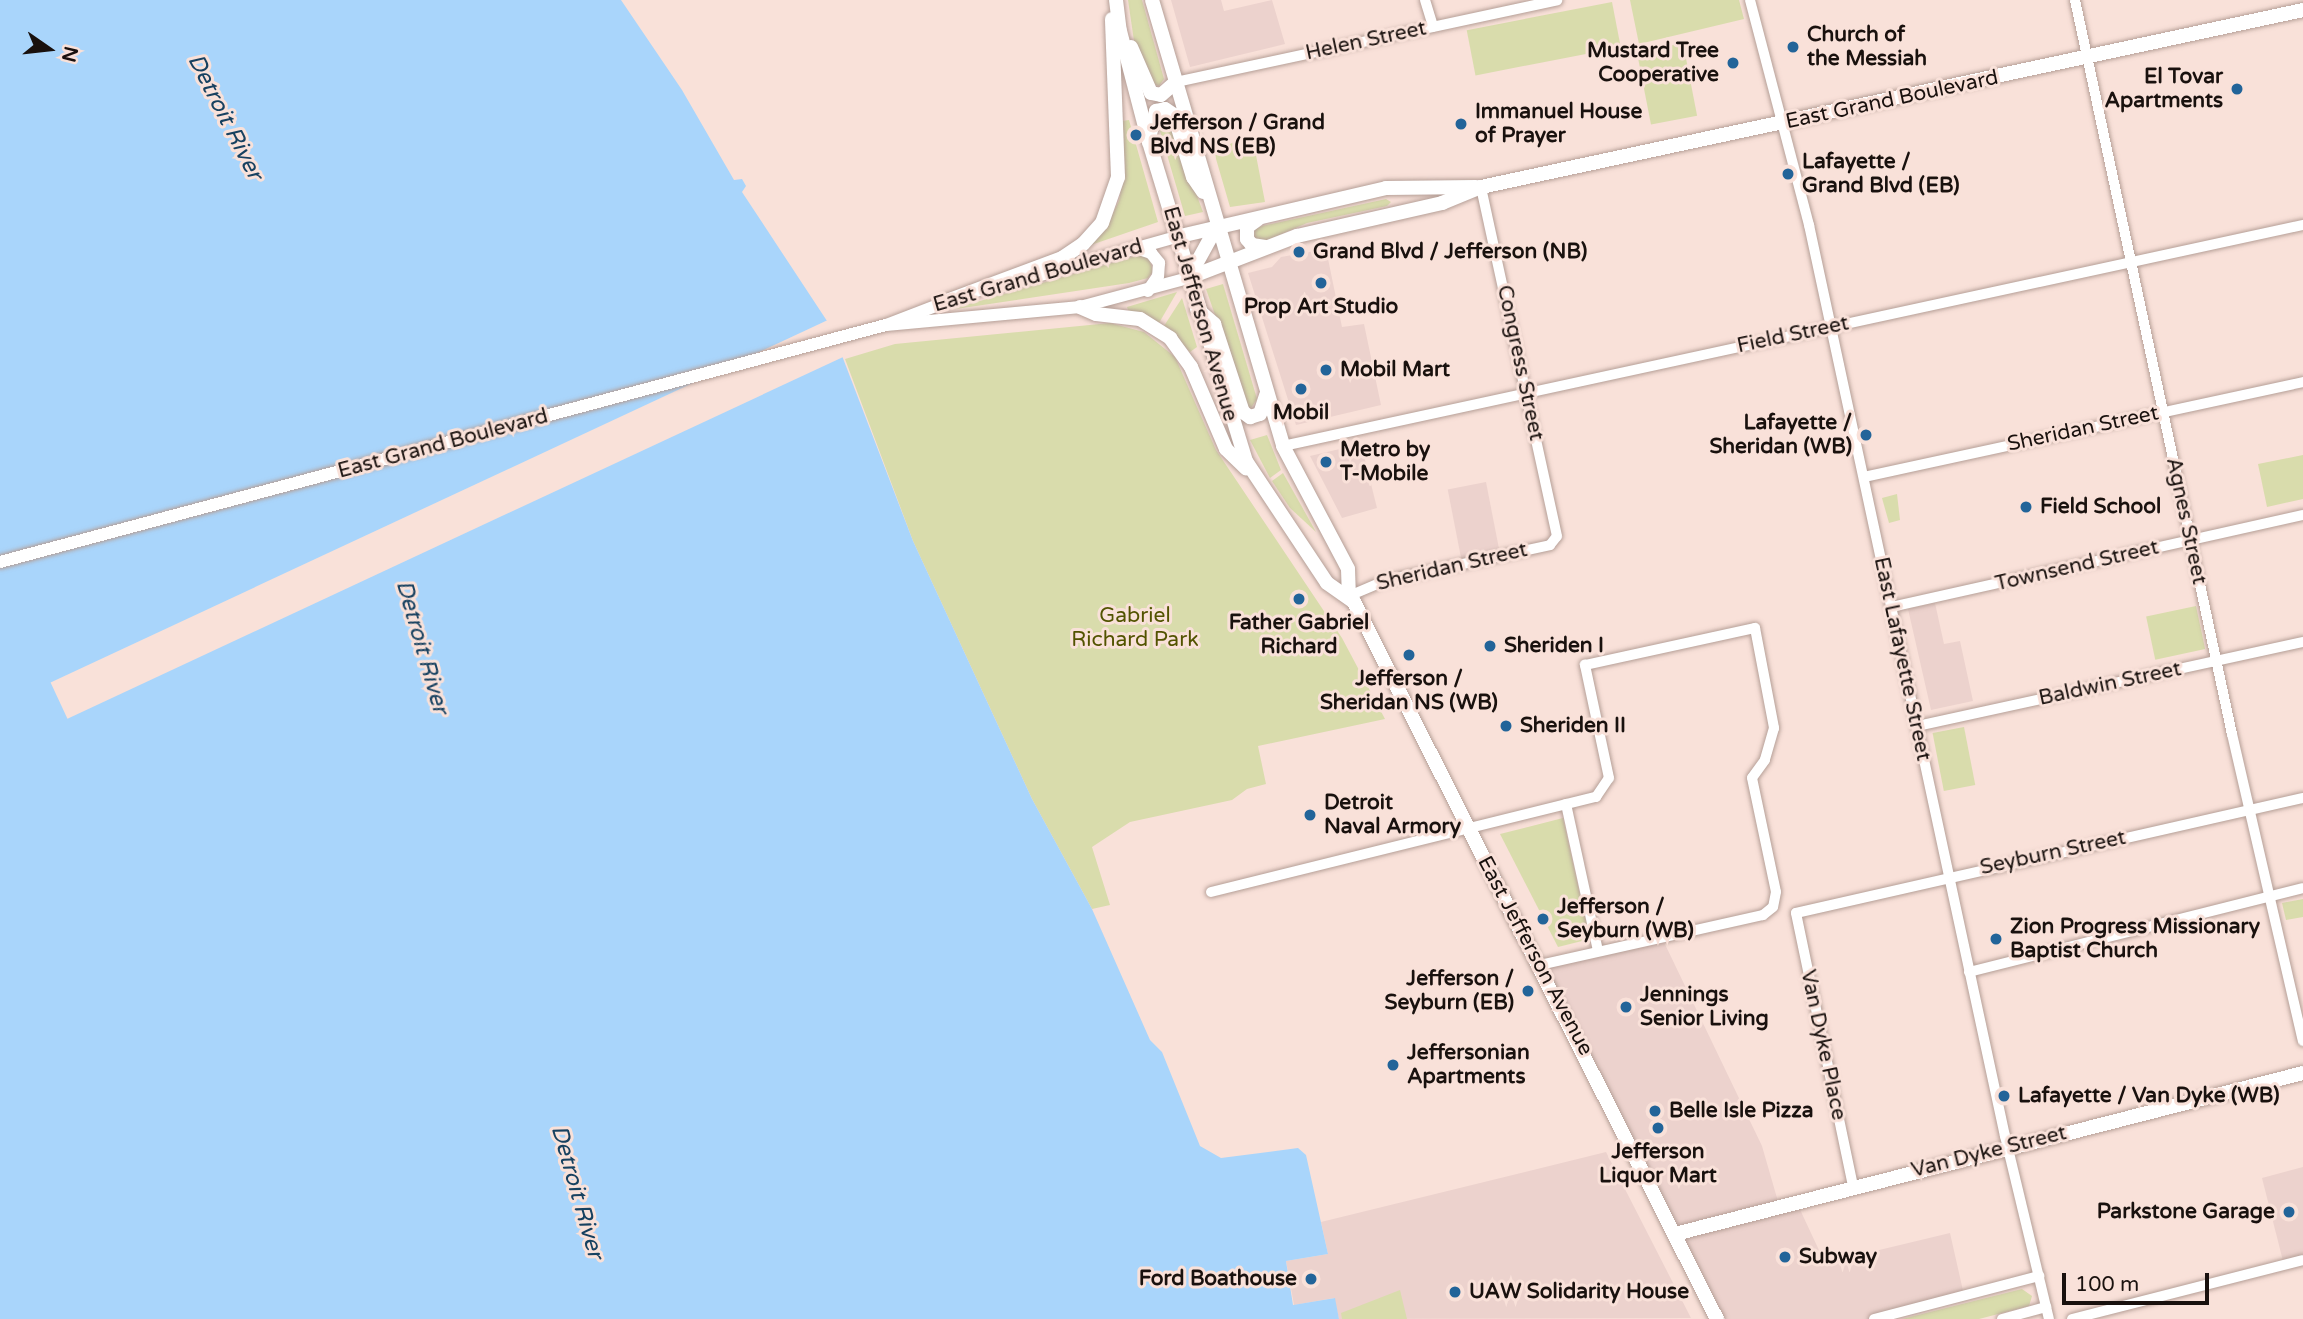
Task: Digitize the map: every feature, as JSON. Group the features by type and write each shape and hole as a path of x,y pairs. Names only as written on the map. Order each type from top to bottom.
{"main road":[{"name":"East Jefferson Avenue","path":"1115,0 1119,32 1149,142 1232,426 1255,477 1327,583 1349,596"},
{"path":"944,302 1062,258 1093,235 1110,209 1119,165 1111,43 1115,0"},
{"name":"East Jefferson Avenue","path":"1152,0 1283,446 1348,569 1349,596 1717,1319"},
{"name":"East Grand Boulevard","path":"1188,278 1297,236 1442,203 1481,187 2303,10"},
{"path":"1119,32 1150,92 1161,94 1176,82"},
{"path":"1149,142 1156,111 1170,111 1193,177 1209,197"},
{"name":"East Grand Boulevard","path":"1176,237 1217,226 1417,185 1481,187"},
{"path":"1377,192 1390,191 1399,196 1398,209 1390,215"},
{"path":"1266,216 1250,223 1247,239 1255,247 1273,247"},
{"path":"1188,278 1217,226"},
{"path":"1080,307 1096,314 1140,319 1170,338 1191,367 1226,449 1255,477"},
{"path":"1197,309 1214,324 1243,412 1250,417 1260,414 1266,391"},
{"name":"Van Dyke Street","path":"1675,1234 1853,1186 2303,1073"}],"street":[{"path":"1425,0 1433,27"},
{"name":"Helen Street","path":"1176,82 1556,0"},
{"name":"East Lafayette Street","path":"1750,0 1785,122 1864,477 1969,972 2049,1319"},
{"name":"Agnes Street","path":"2075,0 2248,811 2303,1041"},
{"name":"Congress Street","path":"1481,187 1527,393 1556,540"},
{"name":"Field Street","path":"1283,446 2303,225"},
{"name":"East Grand Boulevard","path":"0,562 886,325 944,302 1176,237"},
{"path":"1139,249 1151,253 1159,263 1158,276 1148,291"},
{"name":"East Grand Boulevard","path":"886,325 1080,307 1148,291 1188,278"},
{"name":"Sheridan Street","path":"1864,477 2303,382"},
{"name":"Townsend Street","path":"1891,607 2303,515"},
{"name":"Sheridan Street","path":"1349,596 1372,584 1556,540"},
{"path":"1212,892 1468,826 1596,797 1606,788 1608,772 1584,665 1755,628 1774,718 1765,761 1752,778 1776,892 1773,907 1763,915 1539,965"},
{"name":"Baldwin Street","path":"1917,726 2303,642"},
{"name":"Seyburn Street","path":"1803,908 2303,798"},
{"path":"1566,804 1598,951"},
{"path":"1969,972 2303,888"},
{"name":"Van Dyke Place","path":"1803,908 1795,917 1853,1186"},
{"path":"2072,1319 2303,1260"},
{"path":"1874,1319 2039,1276"},
{"path":"2002,1319 2046,1307"}],"shaded area":[{"path":"1171,0 1221,0 1224,11 1272,0 1285,44 1190,67"},
{"path":"1326,249 1342,327 1364,324 1381,405 1296,425 1248,273 1272,267 1281,257"},
{"path":"1361,444 1377,508 1342,518 1310,456"},
{"path":"1486,482 1500,556 1462,563 1448,489"},
{"path":"1935,603 1944,644 1960,641 1973,701 1931,710 1908,609"},
{"path":"1662,938 1762,1146 1779,1205 1796,1201 1825,1263 1950,1233 1964,1295 1874,1319 1717,1319 1540,965"},
{"path":"1606,1152 1691,1318 1339,1319 1334,1298 1294,1305 1286,1261 1328,1254 1321,1222"},
{"name":"Parkstone Garage","path":"2303,1167 2303,1260 2284,1265 2262,1178"}],"green space":[{"path":"1128,0 1142,0 1164,79 1159,86 1151,83 1134,41"},
{"path":"1630,0 1739,0 1744,19 1639,44"},
{"path":"1612,2 1621,47 1475,75 1467,30"},
{"path":"1683,43 1697,116 1651,125 1637,52"},
{"path":"1163,118 1168,118 1203,212 1185,216 1158,124"},
{"path":"1129,120 1158,222 1088,246 1108,223 1119,201 1125,168 1122,121"},
{"path":"1236,141 1243,149 1255,150 1265,202 1230,207 1214,152"},
{"path":"1386,199 1391,202 1387,206 1307,223 1263,242 1254,238 1255,229 1262,226"},
{"path":"1139,255 1148,256 1153,271 1148,278 949,310"},
{"path":"1223,284 1257,399 1251,408 1247,407 1206,289"},
{"path":"1177,292 1159,323 1128,310 1127,307"},
{"path":"1182,298 1197,347 1190,352 1164,326"},
{"name":"Gabriel Richard Park","path":"1110,323 1144,332 1175,357 1216,450 1342,638 1385,719 1258,746 1266,784 1247,789 1232,800 1130,822 1092,847 1110,905 1092,909 1032,799 913,541 845,359 895,344"},
{"path":"1267,435 1281,470 1270,478 1250,440"},
{"path":"2303,455 2303,499 2267,507 2258,464"},
{"path":"1283,473 1316,532 1290,508 1272,481"},
{"path":"1897,494 1900,520 1889,523 1882,498"},
{"path":"2196,606 2205,649 2155,660 2146,617"},
{"path":"1964,727 1975,785 1944,791 1933,733"},
{"path":"1563,818 1590,939 1558,947 1500,834"},
{"path":"2303,899 2303,917 2286,920 2282,903"},
{"path":"2022,1289 2032,1296 2029,1306 1979,1319 1902,1319"},
{"path":"1400,1290 1407,1319 1342,1319 1341,1313"}],"water":[{"name":"Detroit River","path":"0,0 621,0 682,90 734,180 742,179 746,186 742,192 831,327 913,541 1032,799 1092,909 1150,1040 1162,1052 1200,1146 1221,1158 1298,1148 1306,1155 1328,1254 1286,1261 1293,1305 1335,1298 1339,1319 0,1319"}],"pier":[{"path":"830,319 847,355 67,719 51,682"}],"place":[{"name":"Church of the Messiah","path":"1793,47"},
{"name":"Mustard Tree Cooperative","path":"1733,63"},
{"name":"El Tovar Apartments","path":"2237,89"},
{"name":"Immanuel House of Prayer","path":"1461,124"},
{"name":"Jefferson / Grand Blvd NS (EB)","path":"1136,135"},
{"name":"Lafayette / Grand Blvd (EB)","path":"1788,174"},
{"name":"Grand Blvd / Jefferson (NB)","path":"1299,252"},
{"name":"Prop Art Studio","path":"1321,283"},
{"name":"Mobil Mart","path":"1326,370"},
{"name":"Mobil","path":"1301,389"},
{"name":"Lafayette / Sheridan (WB)","path":"1866,435"},
{"name":"Metro by T-Mobile","path":"1326,462"},
{"name":"Field School","path":"2026,507"},
{"name":"Father Gabriel Richard","path":"1299,599"},
{"name":"Sheriden I","path":"1490,646"},
{"name":"Jefferson / Sheridan NS (WB)","path":"1409,655"},
{"name":"Sheriden II","path":"1506,726"},
{"name":"Detroit Naval Armory","path":"1310,815"},
{"name":"Jefferson / Seyburn (WB)","path":"1543,919"},
{"name":"Zion Progress Missionary Baptist Church","path":"1996,939"},
{"name":"Jefferson / Seyburn (EB)","path":"1528,991"},
{"name":"Jennings Senior Living","path":"1626,1007"},
{"name":"Jeffersonian Apartments","path":"1393,1065"},
{"name":"Lafayette / Van Dyke (WB)","path":"2004,1096"},
{"name":"Belle Isle Pizza","path":"1655,1111"},
{"name":"Jefferson Liquor Mart","path":"1658,1128"},
{"name":"Parkstone Garage","path":"2289,1212"},
{"name":"Subway","path":"1785,1257"},
{"name":"Ford Boathouse","path":"1311,1279"},
{"name":"UAW Solidarity House","path":"1455,1292"}]}
